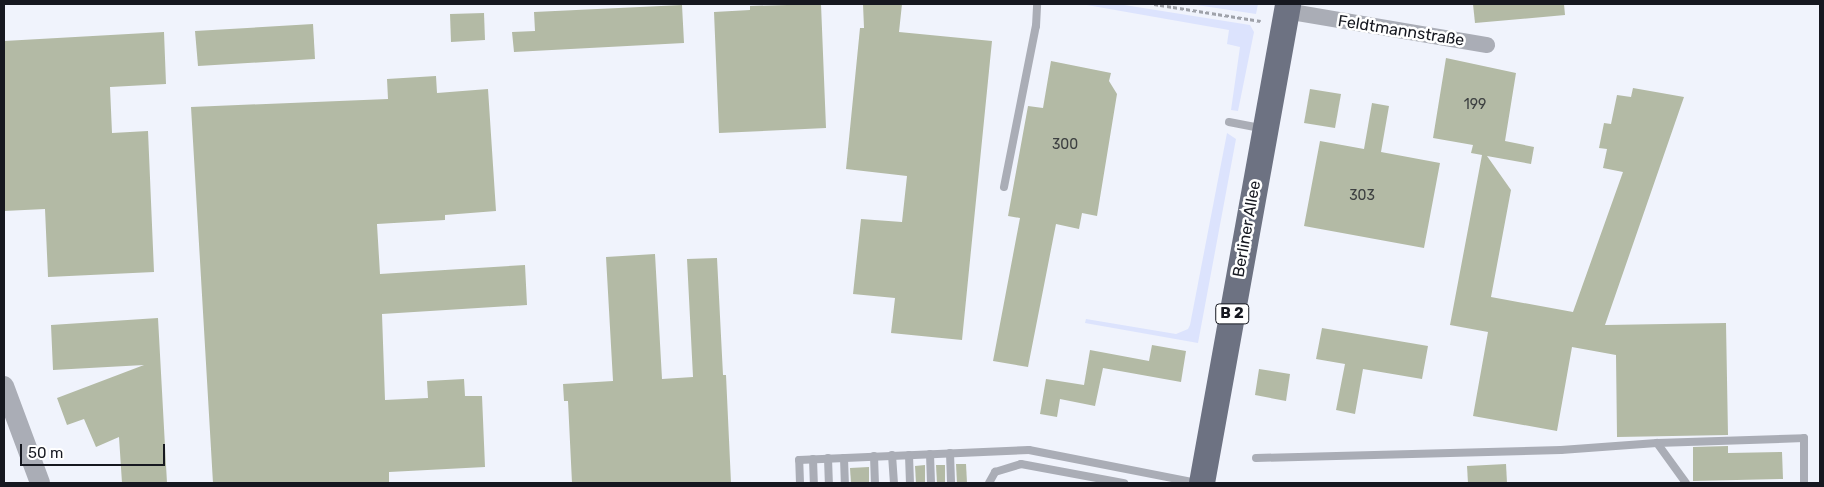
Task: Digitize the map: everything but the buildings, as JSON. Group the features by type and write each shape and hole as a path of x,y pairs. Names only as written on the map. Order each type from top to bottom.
{"main road":[{"name":"Berliner Allee","path":"1201,483 1287,8"}],"street":[{"name":"Feldtmannstraße","path":"1287,8 1487,45"},
{"path":"4,386 40,483"}],"lane":[{"path":"1004,187 1036,26 1037,4"},
{"path":"1229,122 1265,129"},
{"path":"1256,458 1551,450 1657,443 1804,438 1804,483"},
{"path":"1657,443 1686,483"},
{"path":"800,483 799,460 1029,450 1201,483"},
{"path":"950,453 951,483"},
{"path":"930,454 931,483"},
{"path":"892,455 894,483"},
{"path":"909,455 910,483"},
{"path":"874,456 875,483"},
{"path":"828,458 828,483"},
{"path":"844,458 845,483"},
{"path":"813,459 814,483"},
{"path":"989,483 995,472 1021,464 1124,483"}],"path":[{"path":"1154,4 1261,22"}],"shaded area":[{"path":"1081,4 1118,4 1250,25 1254,32 1238,111 1231,110 1240,47 1227,44 1229,30"},
{"path":"1190,4 1258,4 1256,14"},
{"path":"1227,133 1236,139 1198,343 1085,323 1086,319 1176,334 1188,329"}]}
